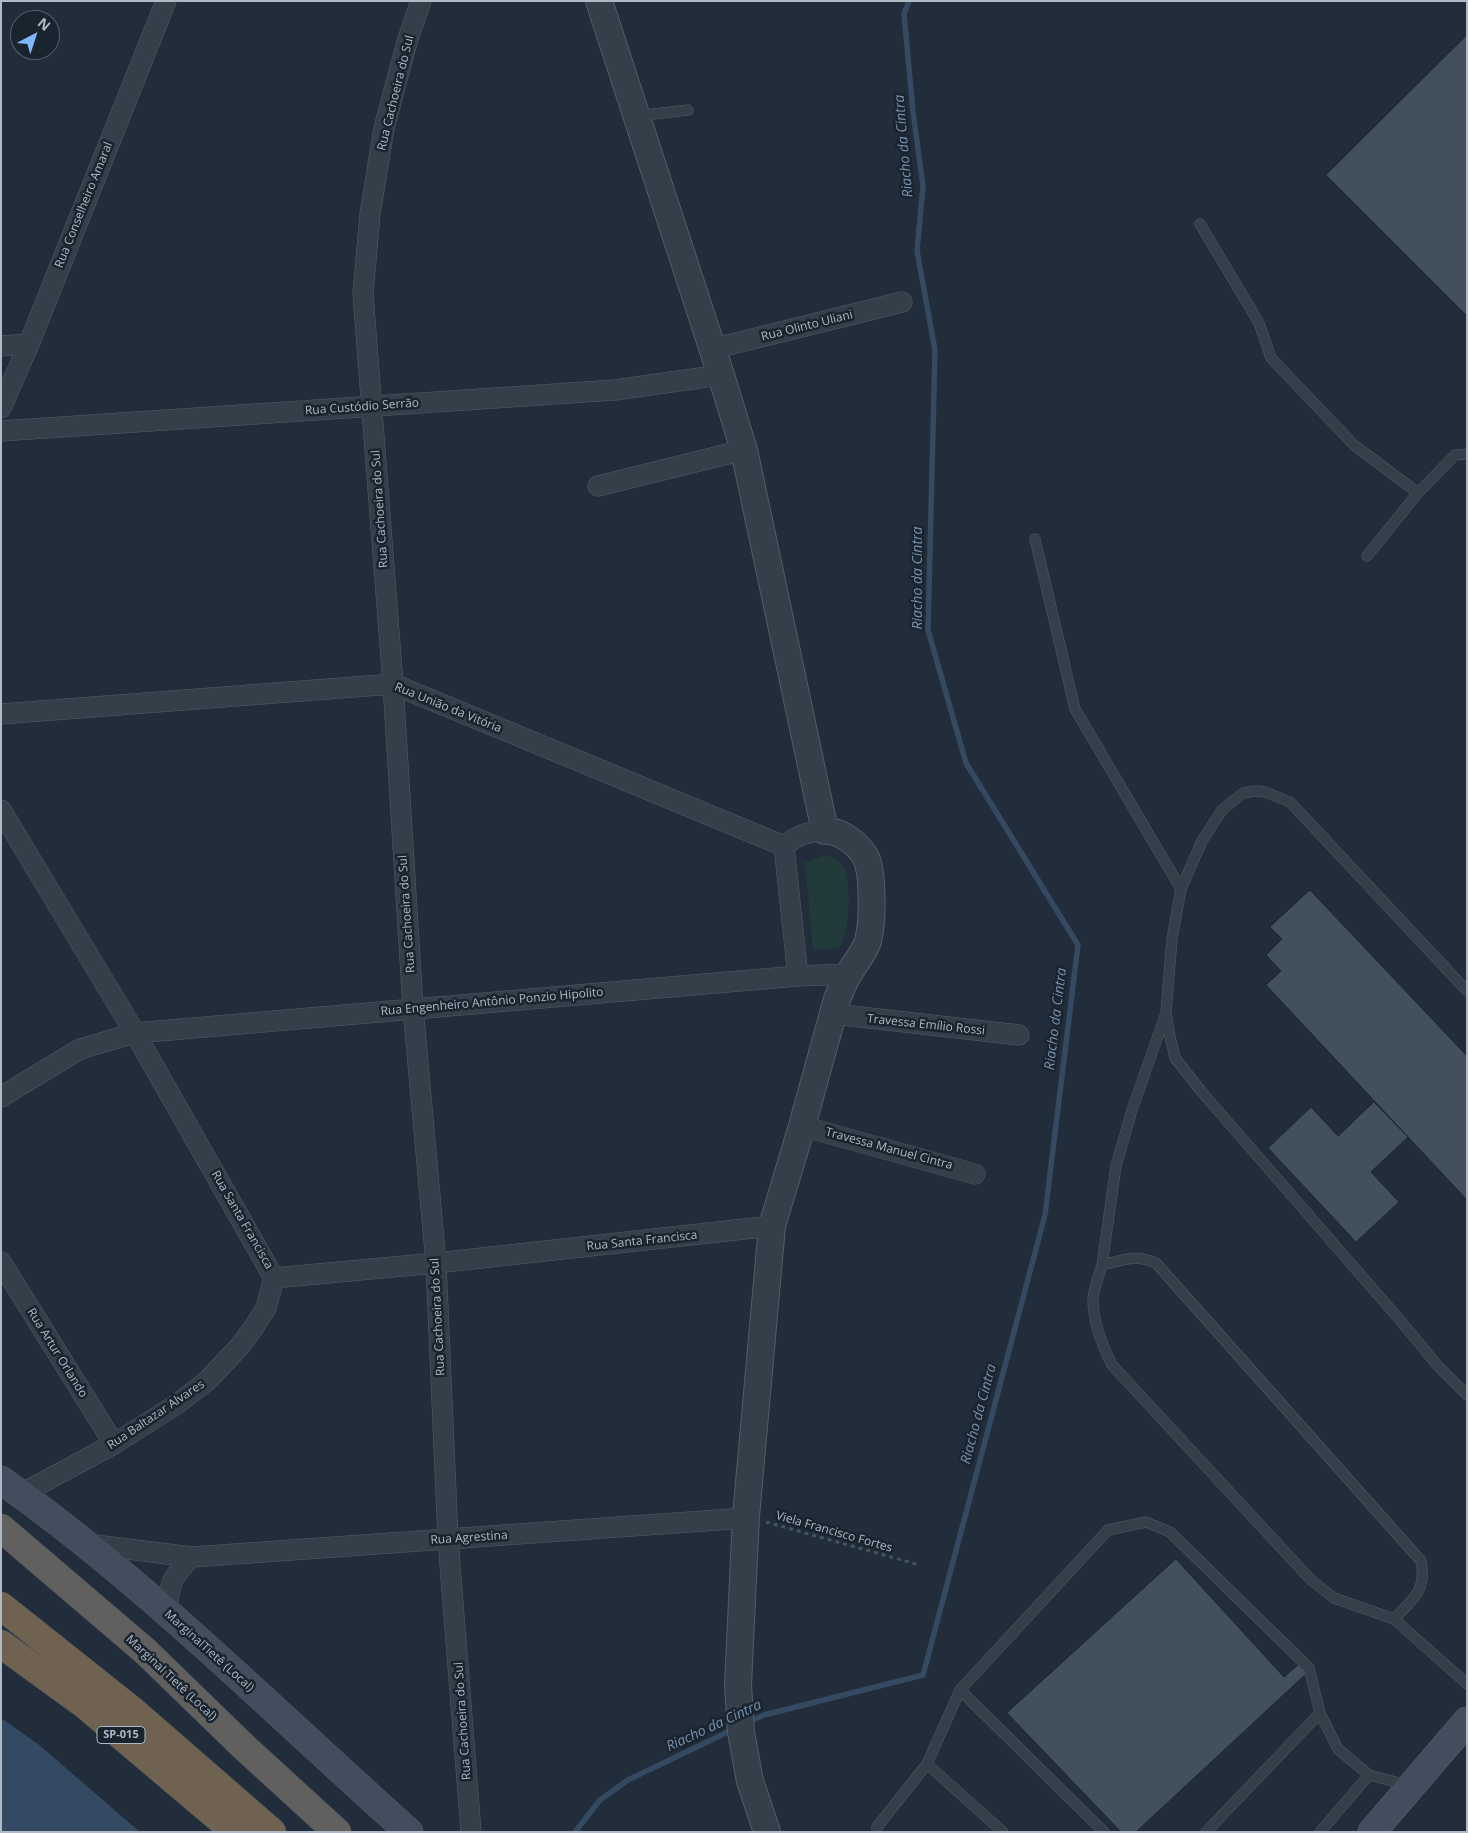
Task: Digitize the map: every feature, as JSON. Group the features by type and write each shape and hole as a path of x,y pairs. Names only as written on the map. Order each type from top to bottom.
{"highway":[{"name":"Marginal Tietê (Local)","path":"1,1528 145,1651 244,1747 337,1832"},
{"path":"1,1606 133,1710 270,1830"},
{"name":"SP-015","path":"1,1644 85,1705 235,1832"}],"main road":[{"name":"MarginalTietê (Local)","path":"11,1487 86,1544 167,1613 409,1832"},
{"path":"1372,1832 1467,1721"}],"street":[{"name":"Rua Conselheiro Amaral","path":"1,408 29,344 166,1"},
{"name":"Rua Cachoeira do Sul","path":"421,1 407,42 384,128 370,214 363,294 392,684 412,1008 436,1263 448,1539 471,1832"},
{"path":"599,1 744,450 825,831"},
{"name":"Rua Olinto Uliani","path":"712,349 902,302"},
{"path":"1,346 29,344"},
{"name":"Rua Custódio Serrão","path":"1,430 615,390 721,375"},
{"path":"598,486 744,450"},
{"name":"Rua União da Vitória","path":"1,714 392,684 784,846"},
{"name":"Rua Santa Francisca","path":"1,810 135,1033 274,1278 436,1263 772,1226"},
{"path":"767,1832 750,1781 742,1738 738,1685 746,1517 772,1226 837,999 868,941 873,911 867,860 849,838 832,831 813,831 796,838 784,846 798,976"},
{"name":"Rua Engenheiro Antônio Ponzio Hipolito","path":"1,1096 80,1049 135,1033 798,976 849,974"},
{"name":"Travessa Emílio Rossi","path":"834,1014 1019,1034"},
{"name":"Travessa Manuel Cintra","path":"802,1126 975,1174"},
{"name":"Rua Artur Orlando","path":"1,1262 114,1444"},
{"name":"Rua Baltazar Alvares","path":"11,1487 114,1444 176,1404 207,1381 254,1328 266,1308 274,1278"},
{"name":"Rua Agrestina","path":"86,1544 192,1557 746,1517"},
{"path":"167,1613 168,1590 177,1571 192,1557"}],"lane":[{"path":"636,116 688,110"},
{"path":"1200,224 1259,323 1271,358 1354,445 1418,493"},
{"path":"1367,556 1418,493 1455,456 1467,454"},
{"path":"1035,539 1075,709 1181,889"},
{"path":"1467,991 1290,802 1272,794 1256,791 1243,794 1222,810 1202,840 1181,889 1172,939 1166,1012 1175,1058 1201,1091 1399,1318 1438,1366 1467,1395"},
{"path":"1166,1012 1132,1110 1116,1166 1102,1265 1093,1299 1096,1324 1102,1346 1112,1365 1311,1580 1334,1598 1394,1619 1467,1684"},
{"path":"1102,1265 1134,1257 1144,1258 1156,1263 1421,1561 1424,1573 1423,1584 1394,1619"},
{"path":"877,1832 877,1828 927,1764 960,1690 1108,1530 1146,1522 1170,1532 1309,1668 1320,1713 1338,1749 1369,1775 1411,1786"},
{"path":"960,1690 1104,1832"},
{"path":"1206,1832 1320,1713"},
{"path":"927,1764 1004,1832"},
{"path":"1320,1832 1369,1775"}],"path":[{"name":"Viela Francisco Fortes","path":"746,1517 916,1564"}],"green space":[{"path":"824,855 838,861 844,867 849,896 847,921 842,941 838,948 813,950 805,863"}],"water":[{"path":"1,1718 38,1744 140,1832 1,1832"}],"building":[{"path":"1467,35 1467,316 1326,175"},
{"path":"1310,890 1467,1056 1467,1200 1266,985 1281,971 1266,955 1282,939 1270,927"},
{"path":"1374,1102 1408,1137 1371,1172 1399,1202 1356,1242 1268,1148 1311,1107 1338,1136"},
{"path":"1176,1559 1284,1677 1298,1665 1307,1673 1136,1832 1121,1832 1007,1713"}],"waterway":[{"name":"Riacho da Cintra","path":"746,1723 764,1715 923,1675 1045,1215 1078,945 966,763 928,630 935,350 917,251 923,186 913,112 904,14 909,1"},
{"name":"Riacho da Cintra","path":"575,1832 600,1800 628,1780 734,1729"}]}
